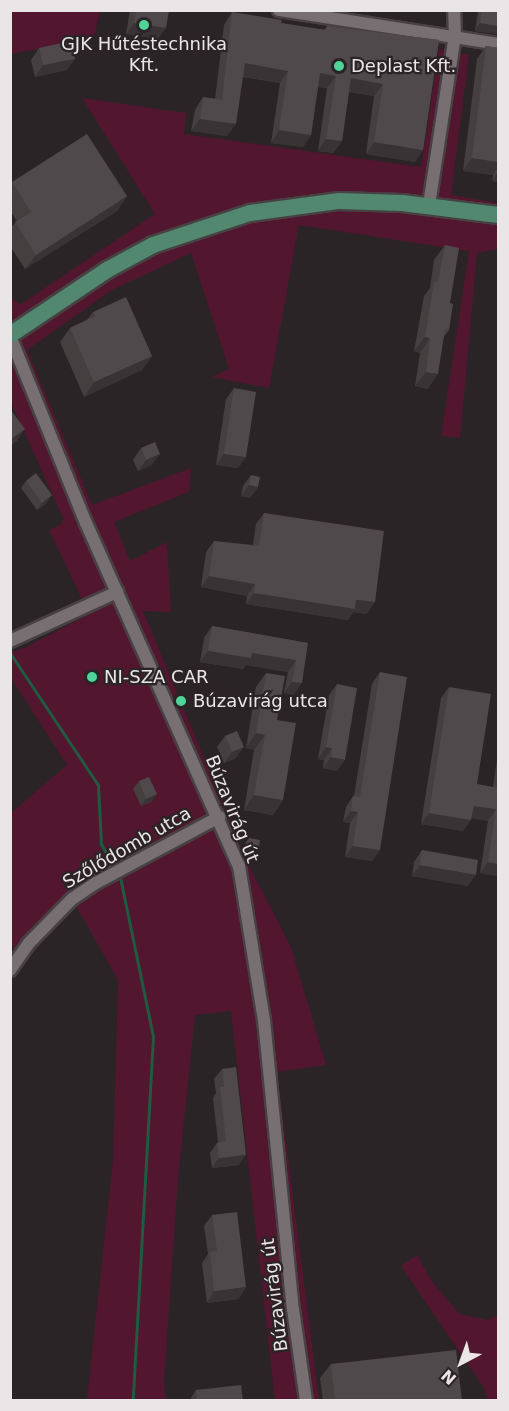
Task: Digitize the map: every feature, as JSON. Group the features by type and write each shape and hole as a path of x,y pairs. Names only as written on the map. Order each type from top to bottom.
{"main road":[{"path":"10,335 132,255 208,225 249,213 321,202 429,205 498,215"}],"street":[{"path":"279,10 361,16 498,44"},
{"path":"429,205 455,36 454,10"},
{"name":"Búzavirág út","path":"10,335 117,592 239,866 262,1010 292,1297 306,1401"},
{"path":"10,640 117,592"},
{"name":"Szőlődomb utca","path":"10,970 29,943 72,899 96,883 219,817"}],"shaded area":[{"path":"11,11 100,11 94,38 11,54"},
{"path":"439,49 469,55 451,195 498,203 498,249 477,253 460,438 441,436 469,251 299,225 269,388 212,377 229,369 191,253 112,290 27,350 92,505 191,468 189,492 114,522 130,561 167,542 171,612 143,611 248,864 291,947 326,1065 277,1072 319,1400 275,1400 231,1011 195,1015 178,1179 164,1380 166,1400 87,1400 113,1160 118,980 76,906 34,944 18,968 10,932 11,813 67,765 11,678 10,652 24,648 95,611 83,601 49,530 61,524 63,518 11,402 10,299 21,304 155,214 82,98 186,113 184,134 421,167"},
{"path":"417,1255 431,1280 459,1314 488,1320 498,1315 498,1400 487,1400 484,1388 401,1266"}],"building":[{"path":"136,10 169,10 166,28 134,23"},
{"path":"482,10 498,10 498,26 480,23"},
{"path":"232,12 326,30 327,26 439,40 423,150 374,142 383,84 351,78 342,141 326,139 336,76 320,73 311,135 279,130 288,71 245,63 236,124 200,119 203,97 222,100"},
{"path":"71,41 75,59 43,65 39,48"},
{"path":"486,46 498,48 498,162 472,158"},
{"path":"87,134 127,196 36,255 15,222 31,212 12,182"},
{"path":"445,245 459,248 450,303 453,304 449,330 445,329 438,374 426,372 430,338 425,337 434,282 438,282"},
{"path":"126,297 152,356 94,382 70,328 95,316 93,312"},
{"path":"234,388 256,392 246,457 224,454"},
{"path":"10,409 25,429 10,440"},
{"path":"155,442 160,454 146,460 141,448"},
{"path":"36,473 52,495 42,503 26,481"},
{"path":"251,475 260,477 258,487 249,485"},
{"path":"264,513 384,531 375,602 356,600 355,609 254,593 255,584 209,576 214,541 259,546"},
{"path":"212,626 308,643 302,683 292,682 296,660 252,653 251,658 208,651"},
{"path":"380,672 407,677 380,850 353,846 358,812 351,811 353,796 360,797"},
{"path":"266,673 285,676 277,720 296,723 283,800 254,795 265,735 256,733"},
{"path":"337,684 357,688 345,760 331,757 332,748 326,747"},
{"path":"449,687 491,694 477,784 498,788 498,864 488,862 496,809 474,806 471,820 429,813"},
{"path":"237,731 244,747 232,752 225,736"},
{"path":"149,777 157,794 146,799 139,781"},
{"path":"249,838 260,840 259,848 248,847"},
{"path":"422,850 478,860 476,875 420,865"},
{"path":"236,1067 246,1155 219,1158 217,1143 226,1141 220,1087 224,1087 222,1069"},
{"path":"237,1212 246,1287 214,1291 210,1252 217,1251 212,1215"},
{"path":"456,1350 462,1401 335,1401 331,1364"},
{"path":"241,1385 243,1401 197,1401 196,1390"}],"waterway":[{"path":"10,653 98,785 101,844 108,856"},
{"path":"120,877 153,1037 133,1400"}],"place":[{"name":"GJK Hűtéstechnika Kft.","path":"144,25"},
{"name":"Deplast Kft.","path":"339,66"},
{"name":"NI-SZA CAR","path":"92,677"},
{"name":"Búzavirág utca","path":"181,701"}]}
